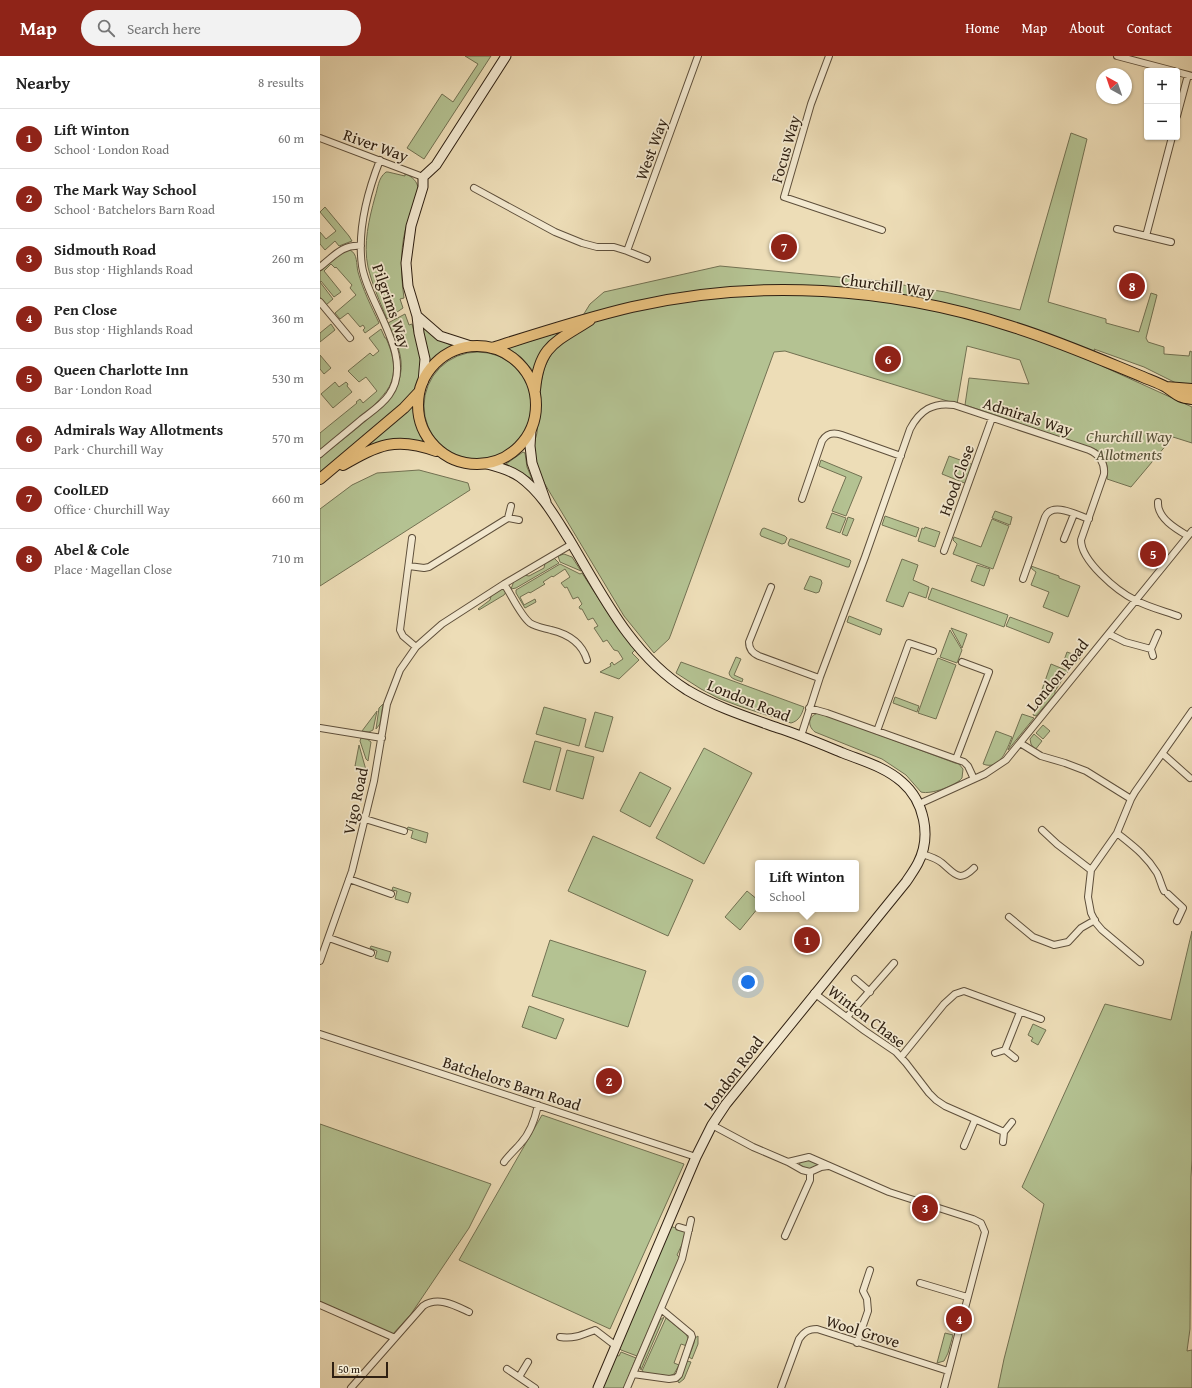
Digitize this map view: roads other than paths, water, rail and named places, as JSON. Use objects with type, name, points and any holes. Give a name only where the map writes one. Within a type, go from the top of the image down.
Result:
[{"type":"main road","name":"Churchill Way","points":[[492,348],[574,321],[655,302],[713,294],[767,290],[838,292],[898,299],[943,308],[1008,325],[1055,341],[1166,387],[1179,397],[1192,399]]},
{"type":"main road","name":"Churchill Way","points":[[535,392],[536,380],[540,367],[550,348],[561,338],[595,317]]},
{"type":"main road","points":[[471,346],[482,346],[504,352],[520,364],[531,380],[535,392],[536,411],[532,430],[522,444],[504,459],[487,464],[466,464],[452,459],[440,452],[412,443],[389,444],[374,448],[324,476],[404,408],[421,387],[430,370],[439,360],[457,349],[471,346]]},
{"type":"main road","points":[[421,387],[418,406],[422,428],[430,441],[440,452]]},
{"type":"main road","name":"Churchill Way","points":[[1166,387],[1192,389]]},
{"type":"street","points":[[421,387],[425,359],[417,316],[410,293],[406,271],[408,241],[423,187],[423,177],[436,165],[506,56]]},
{"type":"street","name":"West Way","points":[[627,251],[698,56]]},
{"type":"street","name":"Focus Way","points":[[829,56],[811,104],[784,197],[882,230]]},
{"type":"street","points":[[1117,56],[1163,68]]},
{"type":"street","points":[[1180,73],[1190,75],[1180,107]]},
{"type":"street","name":"River Way","points":[[320,138],[423,177]]},
{"type":"street","points":[[1146,236],[1171,140]]},
{"type":"street","name":"Pilgrims Way","points":[[320,454],[389,395],[397,372],[397,363],[388,335],[362,267],[361,246],[363,220],[369,192],[380,160]]},
{"type":"street","points":[[474,188],[555,232],[569,238],[597,246],[627,251],[647,259]]},
{"type":"street","points":[[1117,228],[1171,242]]},
{"type":"street","points":[[320,267],[345,248],[353,245],[361,246]]},
{"type":"street","points":[[320,302],[350,338]]},
{"type":"street","points":[[417,316],[440,336],[471,346]]},
{"type":"street","name":"Admirals Way","points":[[802,736],[809,708],[865,557],[910,429],[914,421],[923,412],[939,404],[954,405],[1089,450],[1099,457],[1104,466],[1104,474],[1081,540],[1083,552],[1100,573],[1112,584],[1135,600],[1178,616]]},
{"type":"street","name":"Hood Close","points":[[944,550],[992,418]]},
{"type":"street","name":"London Road","points":[[532,430],[530,446],[532,462],[546,503]]},
{"type":"street","points":[[802,499],[822,441],[828,434],[833,433],[842,435],[901,456]]},
{"type":"street","name":"London Road","points":[[487,464],[510,471],[519,476],[546,503],[621,624],[636,645],[658,668],[687,690],[717,706],[802,736],[881,768],[901,781],[911,792],[919,804],[925,828],[922,854],[906,882],[868,930],[814,993],[726,1104],[712,1126],[696,1157],[598,1388]]},
{"type":"street","points":[[1158,502],[1158,509],[1175,528],[1190,534]]},
{"type":"street","points":[[508,518],[511,506]]},
{"type":"street","points":[[1022,579],[1047,513],[1052,509],[1055,509],[1089,519]]},
{"type":"street","points":[[1064,539],[1074,514]]},
{"type":"street","points":[[409,566],[424,568],[429,567],[508,518],[519,520]]},
{"type":"street","name":"London Road","points":[[919,804],[988,772],[1011,755],[1190,534]]},
{"type":"street","points":[[412,538],[400,630],[403,636],[416,647]]},
{"type":"street","name":"Vigo Road","points":[[320,961],[350,879],[374,781],[387,704],[400,670],[416,647],[442,624],[504,584],[572,544]]},
{"type":"street","points":[[504,584],[530,622],[572,638],[579,644],[588,660]]},
{"type":"street","points":[[771,587],[749,648],[759,656],[820,678]]},
{"type":"street","points":[[1109,634],[1125,642],[1146,649],[1152,653],[1158,633]]},
{"type":"street","points":[[877,731],[909,643],[933,651]]},
{"type":"street","points":[[956,759],[989,672],[962,662]]},
{"type":"street","points":[[809,708],[827,713],[964,762],[968,766],[974,779]]},
{"type":"street","points":[[1140,962],[1102,930],[1091,913],[1088,897],[1091,870],[1116,833],[1131,799],[1192,711]]},
{"type":"street","points":[[320,728],[382,738]]},
{"type":"street","points":[[1020,743],[1040,756],[1086,771],[1131,799]]},
{"type":"street","points":[[1163,754],[1190,778]]},
{"type":"street","points":[[365,819],[404,831]]},
{"type":"street","points":[[1042,830],[1057,844],[1091,870]]},
{"type":"street","points":[[1116,833],[1149,860],[1159,876],[1161,886],[1166,893],[1183,908],[1177,921]]},
{"type":"street","points":[[922,854],[938,860],[954,874],[960,876],[965,876],[974,868]]},
{"type":"street","points":[[350,879],[391,894]]},
{"type":"street","points":[[1009,917],[1033,937],[1054,945],[1068,942],[1081,928],[1095,920]]},
{"type":"street","points":[[329,938],[371,953]]},
{"type":"street","points":[[847,1017],[894,963]]},
{"type":"street","points":[[855,979],[870,992]]},
{"type":"street","points":[[901,1057],[944,1004],[955,994],[964,991],[1041,1019]]},
{"type":"street","name":"Winton Chase","points":[[814,993],[901,1057],[936,1100],[945,1106],[1004,1132]]},
{"type":"street","points":[[1005,1050],[1020,1012]]},
{"type":"street","name":"Batchelors Barn Road","points":[[320,1034],[696,1157]]},
{"type":"street","points":[[995,1053],[1005,1050]]},
{"type":"street","points":[[1005,1050],[1015,1058]]},
{"type":"street","points":[[504,1162],[522,1142],[528,1132],[535,1119],[538,1105]]},
{"type":"street","points":[[964,1146],[975,1120]]},
{"type":"street","points":[[1003,1142],[1004,1132],[1012,1122]]},
{"type":"street","points":[[712,1126],[802,1170],[810,1172],[821,1167],[828,1166]]},
{"type":"street","points":[[788,1162],[809,1157],[889,1192],[973,1219],[981,1223],[985,1232],[944,1388]]},
{"type":"street","points":[[785,1236],[810,1180],[810,1172]]},
{"type":"street","points":[[627,1388],[682,1259],[691,1220]]},
{"type":"street","points":[[679,1227],[689,1230]]},
{"type":"street","points":[[857,1343],[868,1311],[867,1299],[863,1291],[870,1270]]},
{"type":"street","points":[[920,1283],[967,1297]]},
{"type":"street","points":[[351,1388],[422,1306],[428,1302],[434,1301],[449,1303],[469,1312]]},
{"type":"street","points":[[320,1305],[395,1338]]},
{"type":"street","points":[[633,1374],[669,1379],[676,1378],[679,1375],[692,1337],[661,1309]]},
{"type":"street","points":[[560,1337],[570,1338],[581,1336],[595,1330],[616,1346]]},
{"type":"street","name":"Wool Grove","points":[[781,1388],[799,1339],[808,1330],[817,1330],[948,1371]]},
{"type":"street","points":[[519,1377],[528,1362]]},
{"type":"street","points":[[507,1369],[535,1388]]},
{"type":"place","name":"CoolLED","points":[[784,247]]},
{"type":"place","name":"Abel & Cole","points":[[1132,286]]},
{"type":"place","name":"Admirals Way Allotments","points":[[888,359]]},
{"type":"place","name":"Queen Charlotte Inn","points":[[1153,554]]},
{"type":"place","name":"Lift Winton","points":[[807,940]]},
{"type":"place","name":"The Mark Way School","points":[[609,1081]]},
{"type":"place","name":"Sidmouth Road","points":[[925,1208]]},
{"type":"place","name":"Pen Close","points":[[959,1319]]},
{"type":"park label","name":"Churchill Way Allotments","points":[[1129,445]]}]
